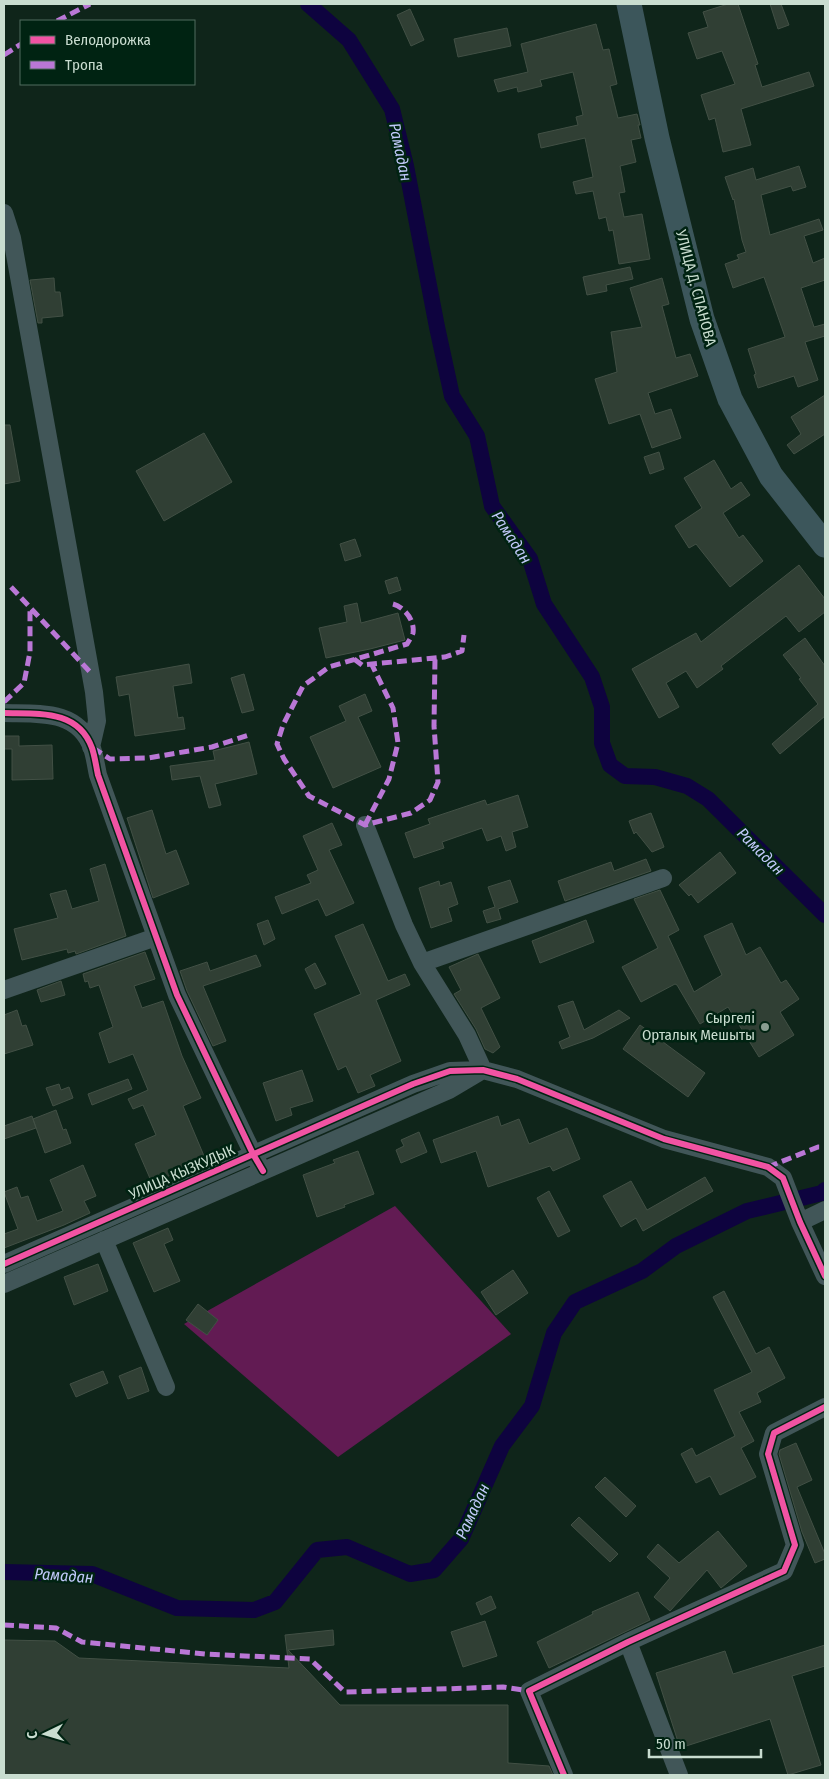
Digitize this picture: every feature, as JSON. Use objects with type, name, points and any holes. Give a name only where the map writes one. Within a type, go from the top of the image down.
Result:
[{"type":"main road","name":"УЛИЦА Д. СПАНОВА","points":[[629,4],[657,138],[702,319],[730,398],[771,476],[825,545]]},
{"type":"street","points":[[5,221],[12,238],[94,692],[97,722],[91,747]]},
{"type":"street","points":[[4,713],[55,715],[79,727],[91,747],[98,775],[177,995],[253,1154],[263,1171]]},
{"type":"street","points":[[4,1284],[449,1090],[483,1070],[467,1035],[422,963],[404,925],[365,825]]},
{"type":"street","points":[[422,963],[663,878]]},
{"type":"street","points":[[4,990],[156,937]]},
{"type":"street","name":"УЛИЦА КЫЗКУДЫК","points":[[4,1264],[413,1084],[450,1071],[483,1070],[518,1079],[664,1139],[768,1167],[783,1178],[800,1222]]},
{"type":"street","points":[[825,1210],[800,1222],[825,1276]]},
{"type":"street","points":[[104,1240],[166,1387]]},
{"type":"street","points":[[43,1247],[50,1264]]},
{"type":"street","points":[[564,1775],[529,1691],[628,1642],[784,1571],[795,1545],[768,1454],[774,1432],[825,1407]]},
{"type":"street","points":[[628,1642],[679,1775]]},
{"type":"shaded area","points":[[395,1206],[511,1334],[338,1457],[184,1324]]},
{"type":"building","points":[[728,4],[738,4],[758,64],[755,65],[762,87],[809,72],[814,86],[741,109],[751,145],[723,152],[715,118],[709,120],[701,95],[735,84],[722,51],[697,59],[688,33],[708,27],[703,12]]},
{"type":"building","points":[[770,4],[781,4],[789,25],[778,29]]},
{"type":"building","points":[[410,9],[424,40],[411,46],[397,15]]},
{"type":"building","points":[[596,24],[603,50],[609,49],[617,84],[610,86],[618,118],[637,114],[640,125],[638,125],[641,138],[631,140],[636,162],[620,166],[625,192],[619,193],[624,217],[642,214],[650,259],[619,264],[613,230],[609,231],[606,217],[599,219],[593,191],[576,194],[573,182],[593,177],[585,138],[541,148],[538,134],[578,125],[576,117],[583,115],[573,72],[540,80],[542,86],[518,92],[517,87],[498,92],[494,80],[528,72],[521,44]]},
{"type":"building","points":[[507,28],[511,46],[458,57],[454,39]]},
{"type":"building","points":[[799,166],[806,187],[793,191],[791,186],[761,195],[770,235],[819,219],[823,230],[804,236],[813,263],[825,258],[825,280],[801,288],[814,327],[825,324],[825,336],[805,342],[818,380],[798,387],[794,376],[758,388],[754,375],[756,374],[748,349],[785,337],[764,277],[733,288],[725,264],[739,259],[737,255],[746,252],[734,199],[725,177],[753,168],[756,180]]},
{"type":"building","points":[[630,267],[633,279],[606,285],[607,291],[587,295],[583,277]]},
{"type":"building","points":[[54,278],[55,292],[60,292],[63,316],[42,318],[42,323],[38,323],[30,280]]},
{"type":"building","points":[[662,278],[669,304],[662,306],[676,358],[690,354],[698,376],[648,393],[655,414],[671,409],[681,438],[652,448],[640,414],[609,424],[595,379],[617,372],[611,332],[642,327],[630,288]]},
{"type":"building","points":[[825,395],[825,434],[794,454],[787,445],[801,434],[791,417]]},
{"type":"building","points":[[4,425],[10,425],[20,481],[4,484]]},
{"type":"building","points":[[204,433],[232,482],[164,521],[136,471]]},
{"type":"building","points":[[659,452],[664,469],[650,474],[644,457]]},
{"type":"building","points":[[714,460],[731,489],[741,482],[750,495],[723,513],[739,538],[743,535],[763,561],[730,587],[696,544],[689,548],[675,526],[702,508],[684,478]]},
{"type":"building","points":[[355,539],[361,556],[345,561],[340,544]]},
{"type":"building","points":[[799,565],[825,599],[825,612],[799,632],[786,616],[721,666],[723,669],[697,688],[686,671],[666,683],[679,707],[659,718],[632,669],[696,633],[701,642]]},
{"type":"building","points":[[397,577],[401,590],[389,594],[385,581]]},
{"type":"building","points":[[357,603],[361,623],[398,613],[405,640],[326,658],[319,628],[347,622],[344,606]]},
{"type":"building","points":[[805,638],[825,666],[825,716],[780,754],[772,744],[818,704],[783,655]]},
{"type":"building","points":[[189,664],[192,683],[173,686],[178,718],[183,717],[185,729],[135,736],[129,694],[119,696],[116,677]]},
{"type":"building","points":[[244,674],[254,710],[242,713],[231,678]]},
{"type":"building","points":[[365,694],[372,711],[358,717],[381,767],[333,788],[310,737],[346,721],[339,706]]},
{"type":"building","points":[[4,736],[19,736],[19,746],[52,745],[53,779],[12,780],[12,749],[4,749]]},
{"type":"building","points":[[249,742],[257,774],[215,784],[221,805],[209,808],[200,776],[172,780],[170,766],[215,760],[213,751]]},
{"type":"building","points":[[518,795],[528,827],[512,832],[516,847],[506,851],[501,836],[487,841],[482,828],[442,842],[444,848],[414,858],[405,833],[430,824],[428,819],[485,800],[487,805]]},
{"type":"building","points":[[152,810],[166,854],[176,850],[189,884],[153,898],[127,818]]},
{"type":"building","points":[[651,813],[664,847],[652,852],[636,832],[634,834],[629,821]]},
{"type":"building","points":[[332,823],[342,845],[329,850],[354,903],[326,916],[318,899],[282,914],[275,897],[311,883],[307,875],[318,870],[303,836]]},
{"type":"building","points":[[720,852],[736,873],[698,903],[691,894],[689,896],[679,885]]},
{"type":"building","points":[[646,859],[651,871],[565,901],[558,881],[611,862],[614,871]]},
{"type":"building","points":[[105,864],[126,936],[76,954],[75,951],[68,953],[67,949],[22,960],[14,929],[58,918],[50,894],[66,890],[72,909],[99,901],[90,869]]},
{"type":"building","points":[[510,880],[518,902],[498,909],[501,919],[487,923],[483,911],[495,907],[488,887]]},
{"type":"building","points":[[439,881],[440,886],[451,882],[458,904],[448,908],[452,921],[431,928],[419,888]]},
{"type":"building","points":[[660,890],[679,930],[668,936],[694,992],[722,975],[704,936],[732,923],[746,955],[760,947],[781,983],[786,980],[799,999],[780,1012],[794,1035],[759,1057],[728,1007],[700,1024],[675,984],[641,1002],[622,967],[658,948],[634,899]]},
{"type":"building","points":[[268,920],[275,939],[264,945],[257,924]]},
{"type":"building","points":[[586,920],[594,942],[540,963],[532,941]]},
{"type":"building","points":[[363,924],[388,981],[405,974],[410,985],[376,1000],[401,1061],[370,1075],[375,1086],[358,1093],[346,1066],[338,1070],[314,1014],[361,994],[335,936]]},
{"type":"building","points":[[145,952],[155,979],[134,986],[142,1008],[163,1001],[182,1056],[201,1098],[183,1106],[207,1163],[193,1169],[192,1166],[152,1183],[135,1144],[156,1135],[143,1105],[133,1109],[128,1099],[148,1090],[133,1054],[109,1063],[99,1033],[113,1027],[99,985],[90,988],[88,981],[85,982],[83,974]]},
{"type":"building","points":[[478,954],[500,998],[481,1008],[500,1047],[493,1053],[485,1049],[476,1029],[454,994],[461,990],[449,967]]},
{"type":"building","points":[[256,955],[261,966],[203,986],[226,1041],[213,1046],[187,991],[180,971],[207,962],[210,971]]},
{"type":"building","points":[[315,963],[326,984],[315,989],[305,969]]},
{"type":"building","points":[[61,981],[65,995],[41,1002],[37,990]]},
{"type":"building","points":[[573,1001],[584,1030],[619,1010],[630,1018],[593,1038],[562,1049],[559,1042],[570,1037],[558,1006]]},
{"type":"building","points":[[17,1010],[22,1026],[26,1025],[33,1045],[4,1054],[4,1015]]},
{"type":"building","points":[[640,1025],[705,1073],[688,1097],[623,1049]]},
{"type":"building","points":[[302,1070],[313,1101],[290,1108],[292,1115],[276,1121],[263,1083]]},
{"type":"building","points":[[128,1079],[132,1089],[92,1105],[88,1094]]},
{"type":"building","points":[[59,1084],[61,1090],[69,1087],[73,1098],[53,1106],[46,1088]]},
{"type":"building","points":[[56,1110],[63,1130],[66,1129],[71,1143],[45,1153],[33,1119]]},
{"type":"building","points":[[32,1116],[36,1128],[4,1139],[4,1126]]},
{"type":"building","points":[[498,1116],[501,1126],[519,1119],[529,1144],[567,1128],[580,1159],[553,1171],[550,1166],[488,1187],[476,1151],[441,1163],[433,1140]]},
{"type":"building","points":[[419,1132],[427,1152],[401,1163],[396,1150],[404,1146],[401,1140]]},
{"type":"building","points":[[358,1151],[374,1194],[317,1217],[303,1175],[335,1163],[333,1160]]},
{"type":"building","points":[[83,1165],[96,1196],[84,1201],[90,1213],[4,1248],[4,1234],[18,1229],[4,1192],[17,1187],[21,1198],[28,1196],[37,1221],[63,1211],[50,1180]]},
{"type":"building","points":[[705,1177],[713,1191],[643,1231],[636,1218],[621,1227],[603,1196],[631,1181],[647,1210]]},
{"type":"building","points":[[549,1191],[570,1231],[558,1237],[537,1198]]},
{"type":"building","points":[[168,1228],[173,1240],[164,1244],[180,1281],[154,1292],[133,1243]]},
{"type":"building","points":[[98,1264],[108,1291],[74,1305],[64,1277]]},
{"type":"building","points":[[513,1270],[528,1293],[496,1315],[481,1292]]},
{"type":"building","points":[[724,1291],[756,1354],[769,1347],[785,1378],[757,1393],[761,1402],[739,1412],[754,1441],[741,1448],[756,1477],[720,1495],[710,1476],[696,1483],[681,1454],[692,1448],[696,1456],[735,1436],[714,1390],[752,1372],[713,1297]]},
{"type":"building","points":[[198,1304],[218,1320],[207,1335],[186,1320]]},
{"type":"building","points":[[141,1367],[149,1391],[128,1399],[119,1376]]},
{"type":"building","points":[[103,1371],[108,1383],[76,1397],[70,1384]]},
{"type":"building","points":[[796,1443],[812,1480],[797,1487],[825,1554],[825,1559],[815,1563],[802,1532],[779,1454],[780,1450]]},
{"type":"building","points":[[605,1477],[636,1506],[626,1517],[595,1487]]},
{"type":"building","points":[[579,1517],[618,1554],[610,1562],[571,1525]]},
{"type":"building","points":[[718,1531],[747,1566],[721,1588],[707,1570],[670,1611],[654,1597],[670,1578],[647,1557],[658,1544],[679,1563]]},
{"type":"building","points":[[638,1592],[650,1620],[549,1668],[537,1642],[593,1614],[592,1612]]},
{"type":"building","points":[[491,1596],[496,1608],[481,1615],[476,1603]]},
{"type":"building","points":[[485,1621],[497,1656],[463,1667],[451,1632]]},
{"type":"building","points":[[333,1630],[334,1645],[288,1650],[340,1705],[508,1705],[508,1763],[549,1766],[553,1775],[4,1775],[4,1640],[55,1641],[79,1658],[289,1668],[285,1635]]},
{"type":"building","points":[[825,1645],[825,1666],[792,1676],[821,1765],[788,1775],[770,1719],[680,1748],[656,1673],[725,1651],[733,1674]]},
{"type":"waterway","name":"Рамадан","points":[[308,4],[349,40],[392,109],[406,166],[452,396],[477,436],[492,506],[530,559],[544,604],[592,677],[602,707],[602,743],[610,765],[625,776],[655,777],[687,786],[708,799],[825,915]]},
{"type":"waterway","name":"Рамадан","points":[[4,1572],[92,1574],[177,1608],[254,1610],[275,1602],[317,1550],[347,1547],[410,1574],[434,1570],[461,1539],[502,1446],[532,1406],[554,1333],[575,1302],[642,1271],[676,1246],[747,1211],[822,1193],[825,1190]]},
{"type":"marked path","points":[[59,20],[90,4]]},
{"type":"marked path","points":[[4,55],[20,45]]},
{"type":"marked path","points":[[11,587],[91,673]]},
{"type":"marked path","points":[[393,604],[405,611],[412,623],[413,633],[407,644],[329,667],[303,686],[283,725],[277,744],[284,759],[309,796],[365,825],[411,813],[430,800],[438,782],[434,726],[435,658]]},
{"type":"marked path","points":[[4,702],[24,683],[30,652],[30,607]]},
{"type":"marked path","points":[[354,659],[362,665],[445,657],[462,651],[464,635]]},
{"type":"marked path","points":[[365,825],[389,779],[398,743],[393,708],[371,663]]},
{"type":"marked path","points":[[93,748],[110,759],[148,758],[212,747],[249,735]]},
{"type":"marked path","points":[[768,1167],[818,1147],[825,1147]]},
{"type":"marked path","points":[[4,1625],[56,1628],[82,1642],[205,1654],[310,1659],[345,1692],[503,1687],[529,1691]]},
{"type":"cycle path","points":[[4,713],[30,713],[55,716],[77,726],[86,735],[92,748],[98,775],[177,995],[253,1154],[263,1171]]},
{"type":"cycle path","points":[[4,1264],[413,1084],[450,1071],[483,1070],[517,1079],[664,1139],[768,1167],[783,1178],[800,1222],[825,1276]]},
{"type":"cycle path","points":[[564,1775],[529,1691],[628,1642],[784,1571],[795,1545],[768,1454],[774,1433],[825,1407]]},
{"type":"place","name":"Сыргелі Орталық Мешыты","points":[[765,1027]]}]
